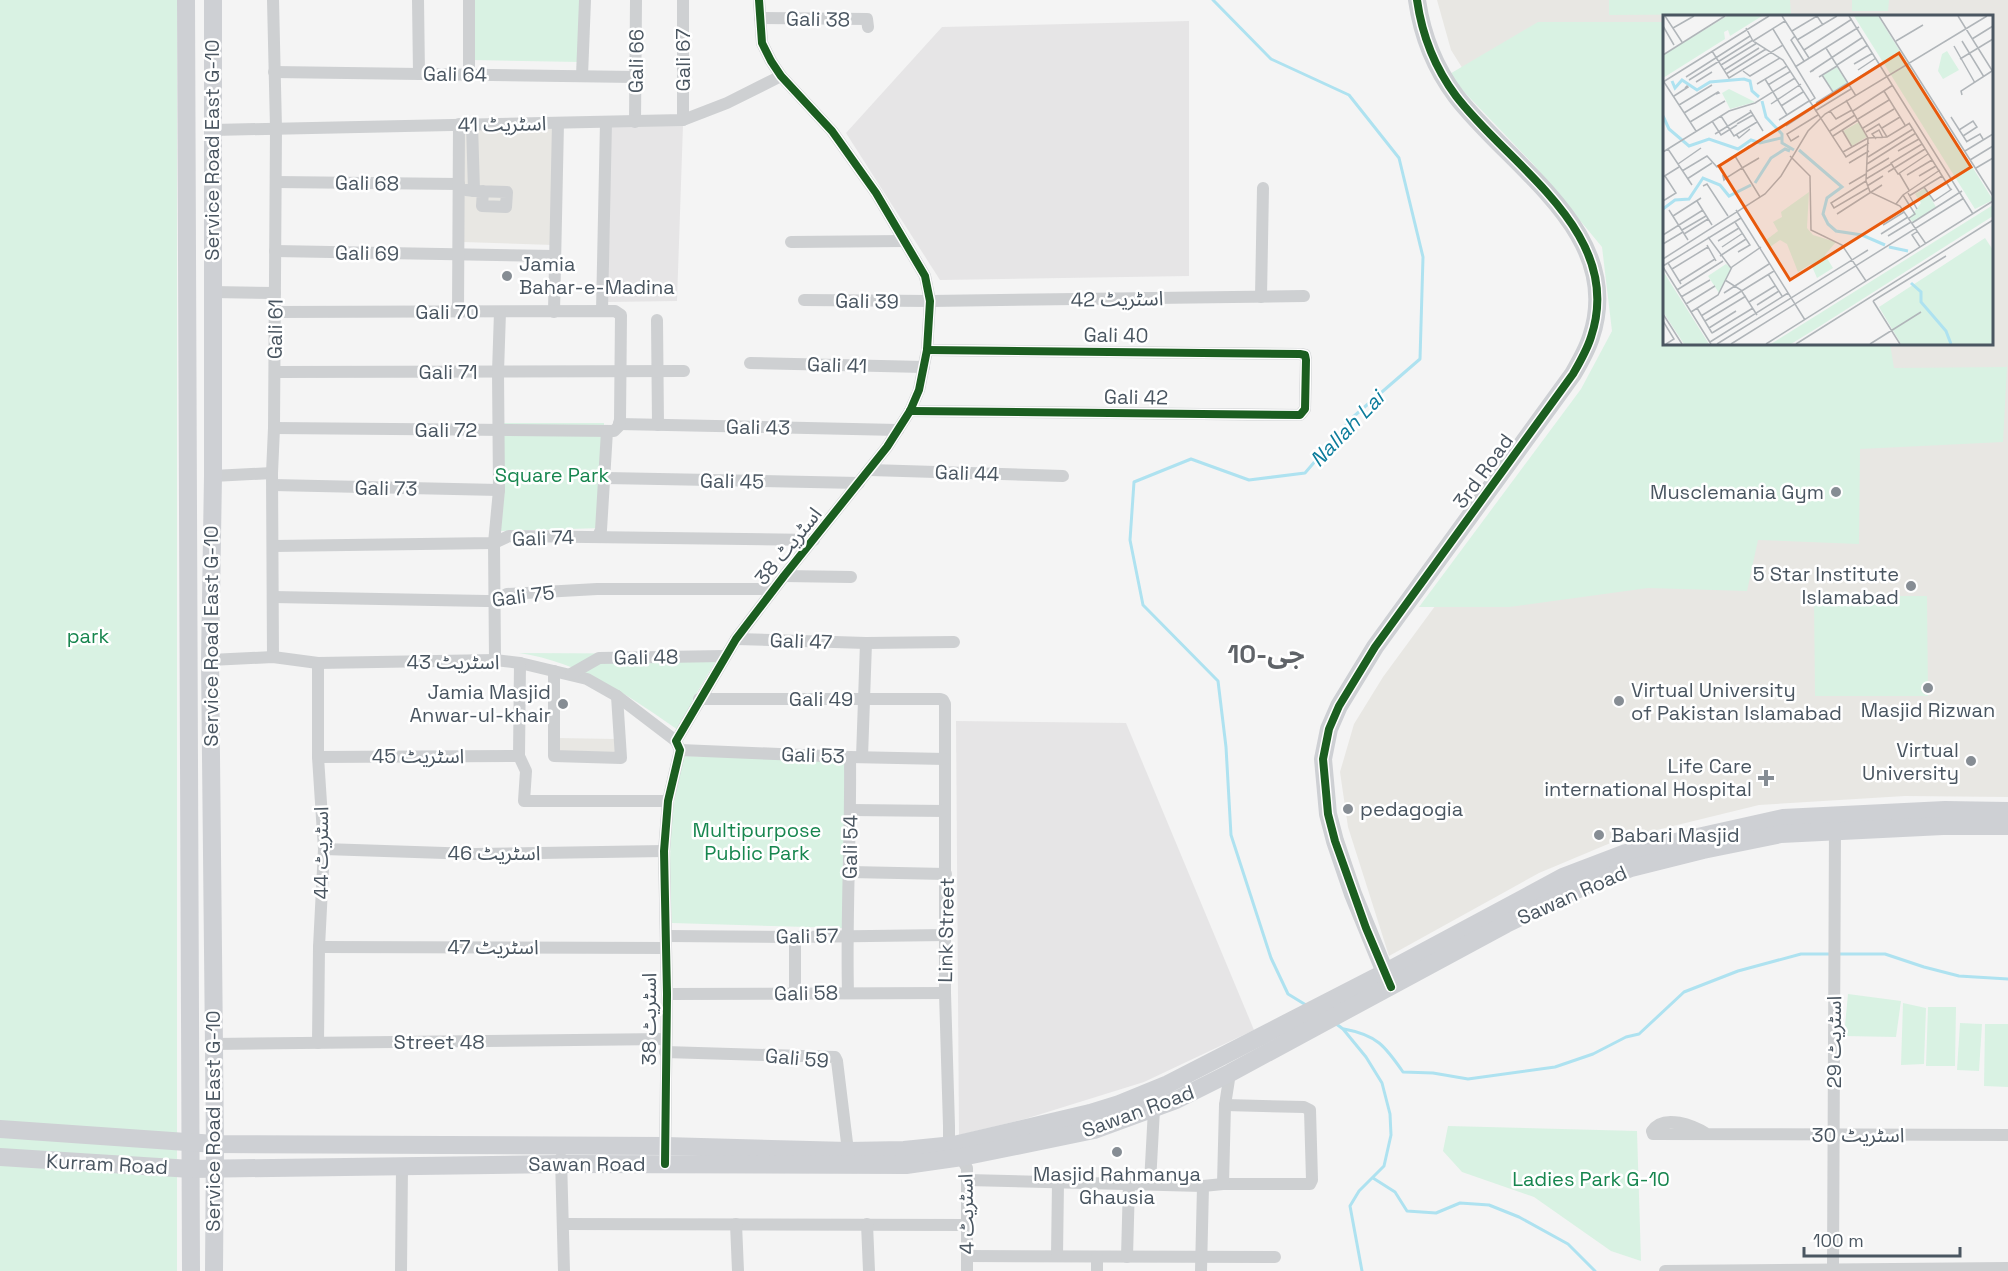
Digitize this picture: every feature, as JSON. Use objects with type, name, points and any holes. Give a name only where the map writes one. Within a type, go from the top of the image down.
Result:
[{"type":"main road","name":"Service Road East G-10","points":[[186,0],[191,1271]]},
{"type":"main road","name":"Service Road East G-10","points":[[213,0],[213,476],[210,660],[215,1144],[214,1271]]},
{"type":"main road","name":"3rd Road","points":[[1388,980],[1353,894],[1328,814],[1323,759],[1329,729],[1339,706],[1375,647],[1573,374],[1592,337],[1598,292],[1595,269],[1585,244],[1572,225],[1554,201],[1456,97],[1440,72],[1428,46],[1417,0]]},
{"type":"main road","points":[[188,374],[213,374]]},
{"type":"main road","name":"Sawan Road","points":[[0,1129],[190,1143],[561,1155],[665,1164],[906,1165],[1119,1104],[1268,1042],[1388,980],[1569,893],[1631,868],[1703,850],[1835,823],[1945,810],[2008,811]]},
{"type":"main road","name":"Sawan Road","points":[[1835,823],[2008,826]]},
{"type":"main road","name":"Sawan Road","points":[[214,1168],[402,1166],[665,1146],[848,1151],[958,1151],[1095,1130],[1154,1109],[1230,1073],[1268,1042]]},
{"type":"main road","name":"Kurram Road","points":[[0,1157],[214,1168]]},
{"type":"street","name":"Gali 61","points":[[273,0],[276,128],[276,293],[272,479],[273,657]]},
{"type":"street","points":[[418,0],[418,74]]},
{"type":"street","points":[[469,0],[469,75]]},
{"type":"street","points":[[582,76],[585,0]]},
{"type":"street","name":"Gali 66","points":[[634,122],[636,0]]},
{"type":"street","name":"Gali 67","points":[[683,0],[683,120]]},
{"type":"street","name":"اسٹریٹ 38","points":[[665,1164],[667,942],[664,851],[668,801],[678,745],[699,699],[736,639],[870,470],[910,411],[919,390],[927,350],[930,302],[925,276],[876,193],[832,131],[781,76],[762,44],[759,0]]},
{"type":"street","name":"Gali 38","points":[[760,18],[867,20],[868,27]]},
{"type":"street","name":"Gali 64","points":[[274,72],[635,77]]},
{"type":"street","name":"اسٹریٹ 41","points":[[213,130],[683,120],[727,103],[781,76]]},
{"type":"street","points":[[602,311],[606,122]]},
{"type":"street","points":[[554,312],[558,123]]},
{"type":"street","points":[[458,312],[459,124]]},
{"type":"street","name":"Gali 68","points":[[276,182],[459,187],[479,191],[472,124]]},
{"type":"street","points":[[1261,297],[1263,188]]},
{"type":"street","points":[[792,242],[904,241]]},
{"type":"street","name":"Gali 69","points":[[275,250],[554,256]]},
{"type":"street","points":[[212,292],[276,293]]},
{"type":"street","name":"اسٹریٹ 42","points":[[930,302],[1304,296]]},
{"type":"street","name":"Gali 39","points":[[804,300],[930,302]]},
{"type":"street","name":"Gali 70","points":[[275,312],[619,312],[621,315],[621,371]]},
{"type":"street","points":[[495,660],[494,543],[499,490],[500,312]]},
{"type":"street","points":[[657,320],[658,425]]},
{"type":"street","name":"Gali 40","points":[[927,350],[1305,355]]},
{"type":"street","name":"Gali 42","points":[[910,411],[1300,415],[1305,409],[1305,355]]},
{"type":"street","name":"Gali 41","points":[[750,363],[924,367]]},
{"type":"street","points":[[598,536],[601,530],[621,371]]},
{"type":"street","name":"Gali 71","points":[[275,372],[684,371]]},
{"type":"street","name":"Gali 43","points":[[614,428],[658,425],[898,430]]},
{"type":"street","name":"Gali 72","points":[[274,428],[498,430],[614,428]]},
{"type":"street","name":"Gali 44","points":[[870,470],[1063,476]]},
{"type":"street","name":"Gali 73","points":[[213,476],[499,490]]},
{"type":"street","name":"Gali 45","points":[[606,478],[859,483]]},
{"type":"street","name":"Gali 74","points":[[274,546],[494,543],[509,536],[814,540]]},
{"type":"street","points":[[784,576],[851,577]]},
{"type":"street","name":"Gali 75","points":[[273,597],[495,601],[507,594],[597,589],[774,589]]},
{"type":"street","name":"Gali 47","points":[[736,639],[866,643],[954,642]]},
{"type":"street","name":"Gali 54","points":[[848,993],[847,936],[851,810],[864,699],[866,643]]},
{"type":"street","name":"Gali 48","points":[[571,674],[600,658],[725,656]]},
{"type":"street","name":"اسٹریٹ 43","points":[[210,660],[273,657],[318,663],[495,660],[520,663],[587,679],[617,696],[678,745]]},
{"type":"street","name":"اسٹریٹ 44","points":[[318,663],[318,757],[324,849],[319,947],[318,1043]]},
{"type":"street","points":[[520,663],[519,756],[526,771],[524,801],[668,801]]},
{"type":"street","points":[[554,671],[553,754],[555,757],[621,758],[617,696]]},
{"type":"street","name":"Gali 49","points":[[699,699],[943,700]]},
{"type":"street","name":"Link Street","points":[[943,700],[945,704],[945,993],[949,1138],[958,1151]]},
{"type":"street","name":"Gali 53","points":[[678,745],[856,757],[945,759]]},
{"type":"street","name":"اسٹریٹ 45","points":[[318,757],[519,756]]},
{"type":"street","points":[[851,810],[945,810]]},
{"type":"street","name":"اسٹریٹ 29","points":[[1833,1268],[1835,823]]},
{"type":"street","name":"اسٹریٹ 46","points":[[324,849],[475,854],[664,851]]},
{"type":"street","points":[[850,872],[946,874]]},
{"type":"street","name":"Gali 57","points":[[667,942],[946,935]]},
{"type":"street","points":[[795,937],[795,994]]},
{"type":"street","name":"اسٹریٹ 47","points":[[319,947],[667,942]]},
{"type":"street","name":"Gali 58","points":[[667,994],[945,993]]},
{"type":"street","name":"Street 48","points":[[213,1044],[666,1046]]},
{"type":"street","name":"Gali 59","points":[[666,1046],[835,1057],[848,1151]]},
{"type":"street","points":[[1223,1184],[1225,1105],[1230,1073]]},
{"type":"street","points":[[967,1180],[1203,1186],[1223,1184],[1307,1185],[1312,1180],[1310,1110],[1304,1107],[1225,1105]]},
{"type":"street","points":[[1150,1183],[1154,1109]]},
{"type":"street","name":"اسٹریٹ 30","points":[[1707,1134],[2008,1135]]},
{"type":"street","name":"اسٹریٹ 4","points":[[958,1151],[967,1168],[967,1271]]},
{"type":"street","points":[[561,1155],[564,1271]]},
{"type":"street","points":[[402,1166],[402,1271]]},
{"type":"street","points":[[1057,1256],[1058,1182]]},
{"type":"street","points":[[1127,1257],[1130,1183]]},
{"type":"street","points":[[1201,1271],[1203,1186]]},
{"type":"street","points":[[563,1224],[967,1225]]},
{"type":"street","points":[[736,1224],[738,1271]]},
{"type":"street","points":[[867,1224],[869,1271]]},
{"type":"street","points":[[967,1256],[1275,1257]]},
{"type":"street","points":[[1097,1257],[1097,1271]]},
{"type":"street","points":[[1665,1271],[2008,1268]]},
{"type":"shaded area","points":[[1437,0],[2008,0],[2008,797],[1905,796],[1759,805],[1620,839],[1539,873],[1389,956],[1348,827],[1340,772],[1354,724],[1383,677],[1518,493],[1619,345],[1613,234],[1478,93],[1451,50]]},
{"type":"shaded area","points":[[1189,21],[1189,276],[940,280],[846,133],[942,27]]},
{"type":"shaded area","points":[[463,120],[555,122],[553,245],[463,242]]},
{"type":"shaded area","points":[[683,125],[677,301],[608,302],[611,126]]},
{"type":"shaded area","points":[[956,721],[1126,723],[1254,1030],[1144,1082],[1025,1119],[959,1135]]},
{"type":"shaded area","points":[[557,738],[616,739],[615,754],[556,752]]},
{"type":"green space","name":"park","points":[[0,0],[177,0],[177,1271],[0,1271]]},
{"type":"green space","points":[[472,0],[581,0],[580,62],[471,60]]},
{"type":"green space","points":[[1609,0],[1790,0],[1791,14],[1609,15]]},
{"type":"green space","points":[[1852,0],[1889,0],[1888,11],[1852,11]]},
{"type":"green space","points":[[1538,22],[1663,22],[1663,345],[1890,345],[1894,368],[2007,367],[2003,442],[1860,449],[1859,544],[1758,540],[1747,591],[1648,588],[1509,607],[1419,607],[1581,389],[1612,331],[1602,247],[1534,165],[1448,75]]},
{"type":"green space","name":"Square Park","points":[[502,423],[604,423],[603,528],[501,531]]},
{"type":"green space","points":[[1814,596],[1927,596],[1928,696],[1815,696]]},
{"type":"green space","points":[[519,653],[720,654],[693,699],[681,732],[624,694],[584,673],[563,664]]},
{"type":"green space","name":"Multipurpose Public Park","points":[[685,756],[845,760],[843,928],[672,923],[670,874],[672,825],[676,792]]},
{"type":"green space","points":[[1848,994],[1901,1001],[1896,1037],[1844,1036]]},
{"type":"green space","points":[[1903,1003],[1926,1008],[1924,1064],[1901,1065]]},
{"type":"green space","points":[[1928,1007],[1956,1007],[1955,1066],[1926,1066]]},
{"type":"green space","points":[[1960,1023],[1982,1024],[1979,1071],[1957,1070]]},
{"type":"green space","points":[[1985,1024],[2008,1024],[2008,1087],[1984,1086]]},
{"type":"green space","name":"Ladies Park G-10","points":[[1448,1126],[1637,1131],[1641,1261],[1611,1251],[1534,1197],[1462,1172],[1443,1151]]},
{"type":"waterway","name":"Nallah Lai","points":[[1213,0],[1271,59],[1349,95],[1399,158],[1423,257],[1420,359],[1353,417],[1305,473],[1249,480],[1191,459],[1134,482],[1130,540],[1143,605],[1218,681],[1226,747],[1231,835],[1271,958],[1288,994],[1306,1005]]},
{"type":"waterway","points":[[1344,1029],[1365,1035],[1379,1043],[1403,1072],[1433,1073],[1468,1079],[1555,1067],[1593,1054],[1626,1037],[1639,1034],[1684,992],[1738,971],[1801,954],[1830,954]]},
{"type":"waterway","points":[[1836,954],[1885,954],[1959,976],[2008,979]]},
{"type":"waterway","points":[[1335,1023],[1343,1029],[1366,1057],[1382,1083],[1390,1114],[1391,1135],[1384,1166],[1359,1191],[1350,1206],[1362,1271]]},
{"type":"waterway","points":[[1373,1178],[1395,1192],[1407,1211],[1436,1213],[1460,1203],[1489,1205],[1519,1217],[1568,1244],[1595,1271]]},
{"type":"cycle path","points":[[665,1164],[667,994],[664,851],[668,801],[680,750],[676,741],[736,639],[887,447],[910,411],[919,390],[927,350],[930,301],[925,276],[876,193],[832,131],[781,76],[771,61],[762,43],[759,0]]},
{"type":"cycle path","points":[[1391,987],[1366,928],[1335,841],[1328,814],[1323,759],[1329,729],[1339,706],[1375,647],[1573,374],[1591,337],[1597,300],[1592,265],[1578,234],[1557,204],[1479,122],[1448,85],[1430,51],[1417,0]]},
{"type":"cycle path","points":[[910,411],[1300,415],[1305,409],[1306,360],[1305,355],[1300,354],[927,350]]},
{"type":"place","name":"Jamia Bahar-e-Madina","points":[[507,276]]},
{"type":"place","name":"Musclemania Gym","points":[[1836,492]]},
{"type":"place","name":"5 Star Institute Islamabad","points":[[1911,586]]},
{"type":"place","name":"Masjid Rizwan","points":[[1928,688]]},
{"type":"place","name":"Virtual University of Pakistan Islamabad","points":[[1619,701]]},
{"type":"place","name":"Jamia Masjid Anwar-ul-khair","points":[[563,704]]},
{"type":"place","name":"Virtual University","points":[[1971,761]]},
{"type":"place","name":"Life Care international Hospital","points":[[1766,778]]},
{"type":"place","name":"pedagogia","points":[[1348,809]]},
{"type":"place","name":"Babari Masjid","points":[[1599,835]]},
{"type":"place","name":"Masjid Rahmanya Ghausia","points":[[1117,1152]]},
{"type":"district","name":"جی-10","points":[[1266,654]]}]
